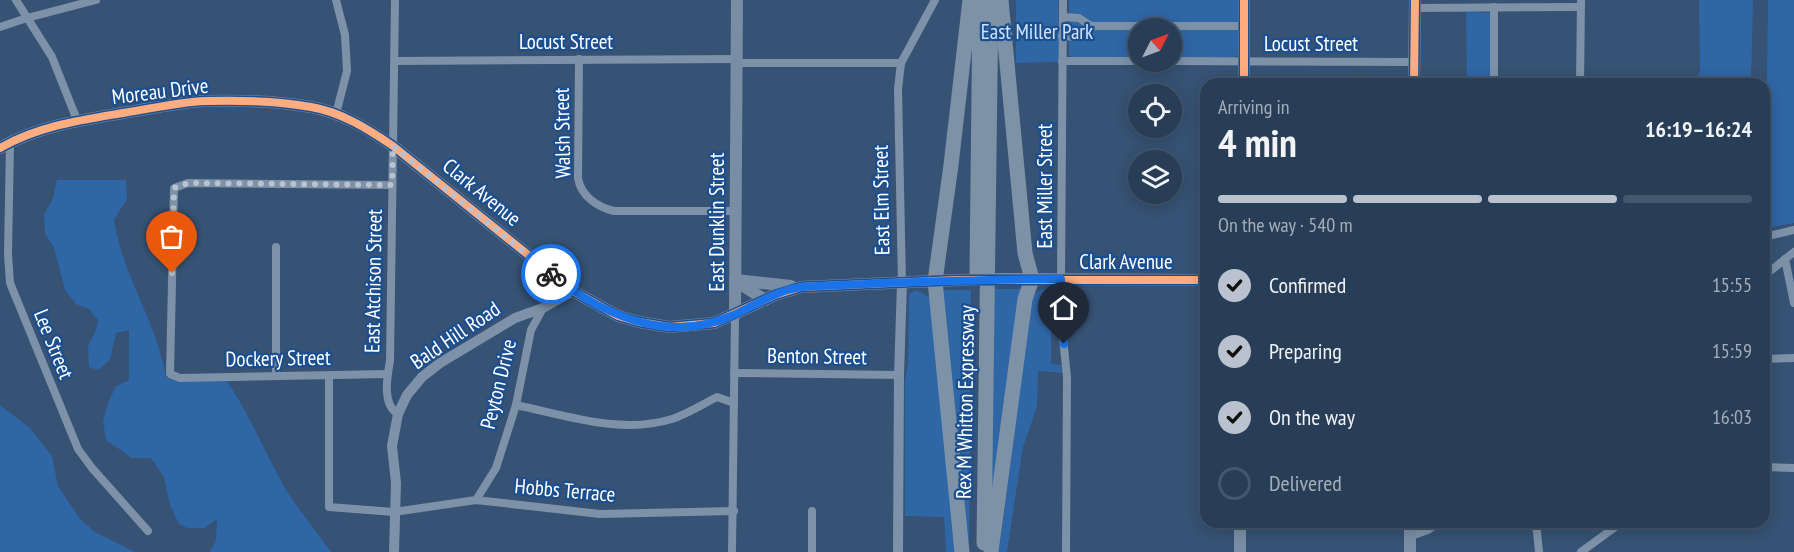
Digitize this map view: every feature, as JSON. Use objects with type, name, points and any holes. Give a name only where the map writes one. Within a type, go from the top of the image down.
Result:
[{"type":"highway","points":[[962,552],[934,281],[951,165],[970,0]]},
{"type":"highway","name":"Rex M Whitton Expressway","points":[[974,552],[980,0]]},
{"type":"highway","name":"Rex M Whitton Expressway","points":[[984,552],[991,0]]},
{"type":"highway","points":[[991,552],[1025,299],[1032,279],[1025,253],[1001,0]]},
{"type":"main road","name":"East Dunklin Street","points":[[735,315],[737,0]]},
{"type":"main road","points":[[1244,0],[1244,78]]},
{"type":"main road","points":[[1414,78],[1415,4]]},
{"type":"main road","name":"Moreau Drive","points":[[5,145],[45,128],[77,120],[203,101],[311,107],[336,114],[393,146]]},
{"type":"main road","name":"Clark Avenue","points":[[393,146],[573,291],[618,316],[669,327],[714,323],[787,290],[801,287],[957,279],[1200,280]]},
{"type":"main road","points":[[735,280],[801,287]]},
{"type":"main road","points":[[735,280],[765,300]]},
{"type":"main road","points":[[1240,528],[1240,552]]},
{"type":"main road","points":[[1410,528],[1410,552]]},
{"type":"street","points":[[16,0],[52,57],[77,120]]},
{"type":"street","points":[[0,27],[96,0]]},
{"type":"street","points":[[336,0],[345,34],[347,71],[336,114]]},
{"type":"street","name":"East Atchison Street","points":[[395,0],[388,374],[389,405],[392,411],[398,414]]},
{"type":"street","name":"East Elm Street","points":[[898,552],[902,283],[898,89],[900,63],[935,0]]},
{"type":"street","name":"East Miller Street","points":[[1063,0],[1061,279],[1062,328],[1067,377],[1066,552]]},
{"type":"street","points":[[1415,4],[1494,7],[1581,3],[1582,78]]},
{"type":"street","points":[[1494,7],[1494,78]]},
{"type":"street","points":[[1063,17],[1079,18],[1091,26],[1244,26]]},
{"type":"street","points":[[1062,36],[1078,37],[1091,26]]},
{"type":"street","name":"Locust Street","points":[[395,61],[579,59],[900,63]]},
{"type":"street","name":"Walsh Street","points":[[579,59],[578,178],[582,190],[589,199],[598,206],[614,211],[736,211]]},
{"type":"street","points":[[1062,61],[1128,61]]},
{"type":"street","name":"Locust Street","points":[[1182,61],[1413,62]]},
{"type":"street","name":"Lee Street","points":[[5,145],[10,283],[78,449],[148,531]]},
{"type":"street","name":"Dockery Street","points":[[388,374],[180,378],[170,374],[174,188],[188,183],[392,185]]},
{"type":"street","points":[[1770,236],[1794,231]]},
{"type":"street","points":[[276,247],[276,376]]},
{"type":"street","points":[[1770,271],[1794,252]]},
{"type":"street","points":[[1785,259],[1794,303]]},
{"type":"street","points":[[543,308],[573,291]]},
{"type":"street","name":"Peyton Drive","points":[[476,500],[496,468],[516,405],[531,330],[543,308]]},
{"type":"street","name":"Bald Hill Road","points":[[394,552],[396,483],[392,446],[398,414],[407,395],[422,377],[440,363],[515,318],[543,308]]},
{"type":"street","name":"East Dunklin Street","points":[[732,552],[735,315]]},
{"type":"street","points":[[1770,359],[1794,358]]},
{"type":"street","name":"Hobbs Terrace","points":[[329,375],[329,507],[394,512],[476,500],[600,514],[734,511]]},
{"type":"street","name":"Benton Street","points":[[734,377],[899,375]]},
{"type":"street","points":[[516,405],[603,423],[644,423],[672,419],[717,397],[734,377]]},
{"type":"street","points":[[717,397],[734,403]]},
{"type":"street","points":[[1770,467],[1794,468]]},
{"type":"street","points":[[812,511],[812,552]]},
{"type":"street","points":[[1411,536],[1431,528]]},
{"type":"street","points":[[1537,528],[1539,552]]},
{"type":"street","points":[[1581,552],[1614,528]]},
{"type":"green space","name":"East Miller Park","points":[[1016,0],[1058,0],[1059,62],[1016,63]]},
{"type":"green space","points":[[1069,0],[1240,0],[1239,53],[1237,56],[1182,57],[1182,18],[1128,18],[1128,57],[1069,56]]},
{"type":"green space","points":[[1699,0],[1753,0],[1751,78],[1696,78],[1700,72]]},
{"type":"green space","points":[[1768,0],[1794,0],[1794,223],[1770,227],[1770,78],[1767,78]]},
{"type":"green space","points":[[1466,12],[1490,13],[1491,78],[1467,78]]},
{"type":"green space","points":[[57,180],[126,180],[127,199],[114,220],[118,241],[155,337],[166,377],[177,381],[227,381],[286,489],[331,552],[210,552],[216,541],[217,519],[204,528],[187,528],[179,524],[170,505],[164,477],[151,458],[132,458],[106,440],[103,421],[108,403],[116,386],[129,380],[129,330],[116,333],[110,360],[98,370],[89,367],[88,346],[98,320],[89,309],[76,304],[65,290],[54,248],[45,233],[44,214],[52,201]]},
{"type":"green space","points":[[1053,288],[1057,294],[1051,299],[1051,364],[1061,365],[1062,373],[1038,371],[1037,407],[1023,447],[1007,552],[999,552],[1032,296],[1042,289]]},
{"type":"green space","points":[[993,289],[1021,289],[990,523]]},
{"type":"green space","points":[[916,290],[929,297],[933,303],[960,552],[946,552],[944,517],[905,516],[905,381],[908,364],[909,294]]},
{"type":"green space","points":[[942,290],[971,290],[969,548]]},
{"type":"green space","points":[[0,405],[30,428],[52,456],[58,486],[80,519],[95,532],[135,552],[0,552]]},
{"type":"cycle path","points":[[1244,0],[1244,78]]},
{"type":"cycle path","points":[[1414,78],[1415,0]]},
{"type":"cycle path","points":[[0,148],[29,134],[60,125],[185,103],[258,101],[322,109],[354,122],[393,146],[573,291],[618,316],[669,327],[714,323],[775,295],[801,287],[957,280],[1200,280]]},
{"type":"way so far","points":[[172,273],[174,188],[188,183],[392,185],[393,146],[551,274]]},
{"type":"route","points":[[551,274],[573,291],[618,316],[669,327],[714,323],[775,294],[801,287],[957,279],[1061,279],[1064,344]]}]
